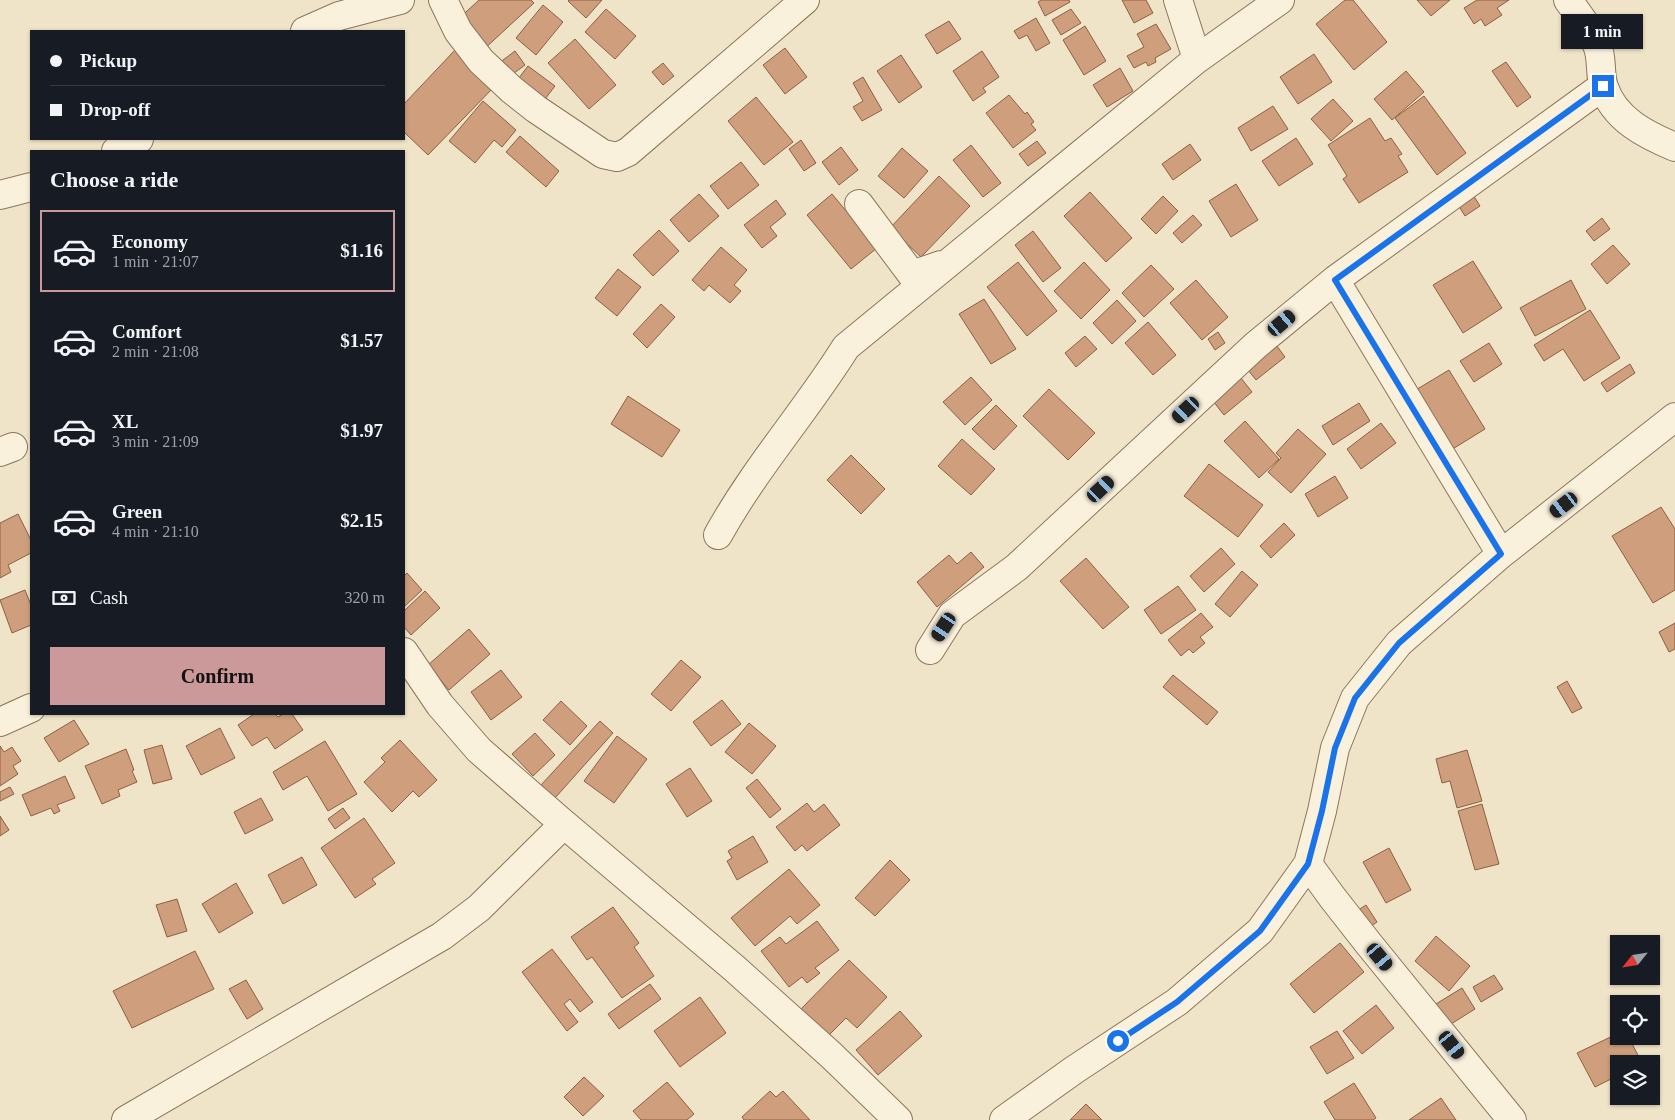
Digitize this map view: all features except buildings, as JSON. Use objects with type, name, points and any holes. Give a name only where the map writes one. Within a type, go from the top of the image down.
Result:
[{"type":"street","points":[[307,30],[339,16],[400,0]]},
{"type":"street","points":[[443,0],[458,31],[482,61],[512,90],[536,109],[603,154],[617,157],[628,152],[805,0]]},
{"type":"street","points":[[1178,0],[1197,59]]},
{"type":"street","points":[[718,534],[733,508],[784,434],[826,380],[846,347],[1197,59],[1280,0]]},
{"type":"street","points":[[1568,0],[1598,46],[1603,86],[1615,110],[1639,130],[1675,147]]},
{"type":"street","points":[[930,650],[952,615],[1017,567],[1256,345],[1335,280],[1603,86]]},
{"type":"street","points":[[118,150],[138,140]]},
{"type":"street","points":[[0,195],[30,187]]},
{"type":"street","points":[[859,204],[912,276],[948,263]]},
{"type":"street","points":[[1335,280],[1501,554]]},
{"type":"street","points":[[1004,1120],[1074,1070],[1177,1002],[1260,931],[1308,864],[1322,811],[1335,748],[1355,698],[1399,643],[1501,554],[1675,417]]},
{"type":"street","points":[[405,653],[440,705],[480,750],[734,968],[831,1055],[898,1120]]},
{"type":"street","points":[[0,722],[30,708]]},
{"type":"street","points":[[126,1120],[442,936],[479,908],[564,824]]},
{"type":"street","points":[[1308,864],[1362,935],[1512,1120]]},
{"type":"route","points":[[1118,1041],[1177,1002],[1260,931],[1308,864],[1322,811],[1335,748],[1355,698],[1399,643],[1501,554],[1335,280],[1603,86]]}]
